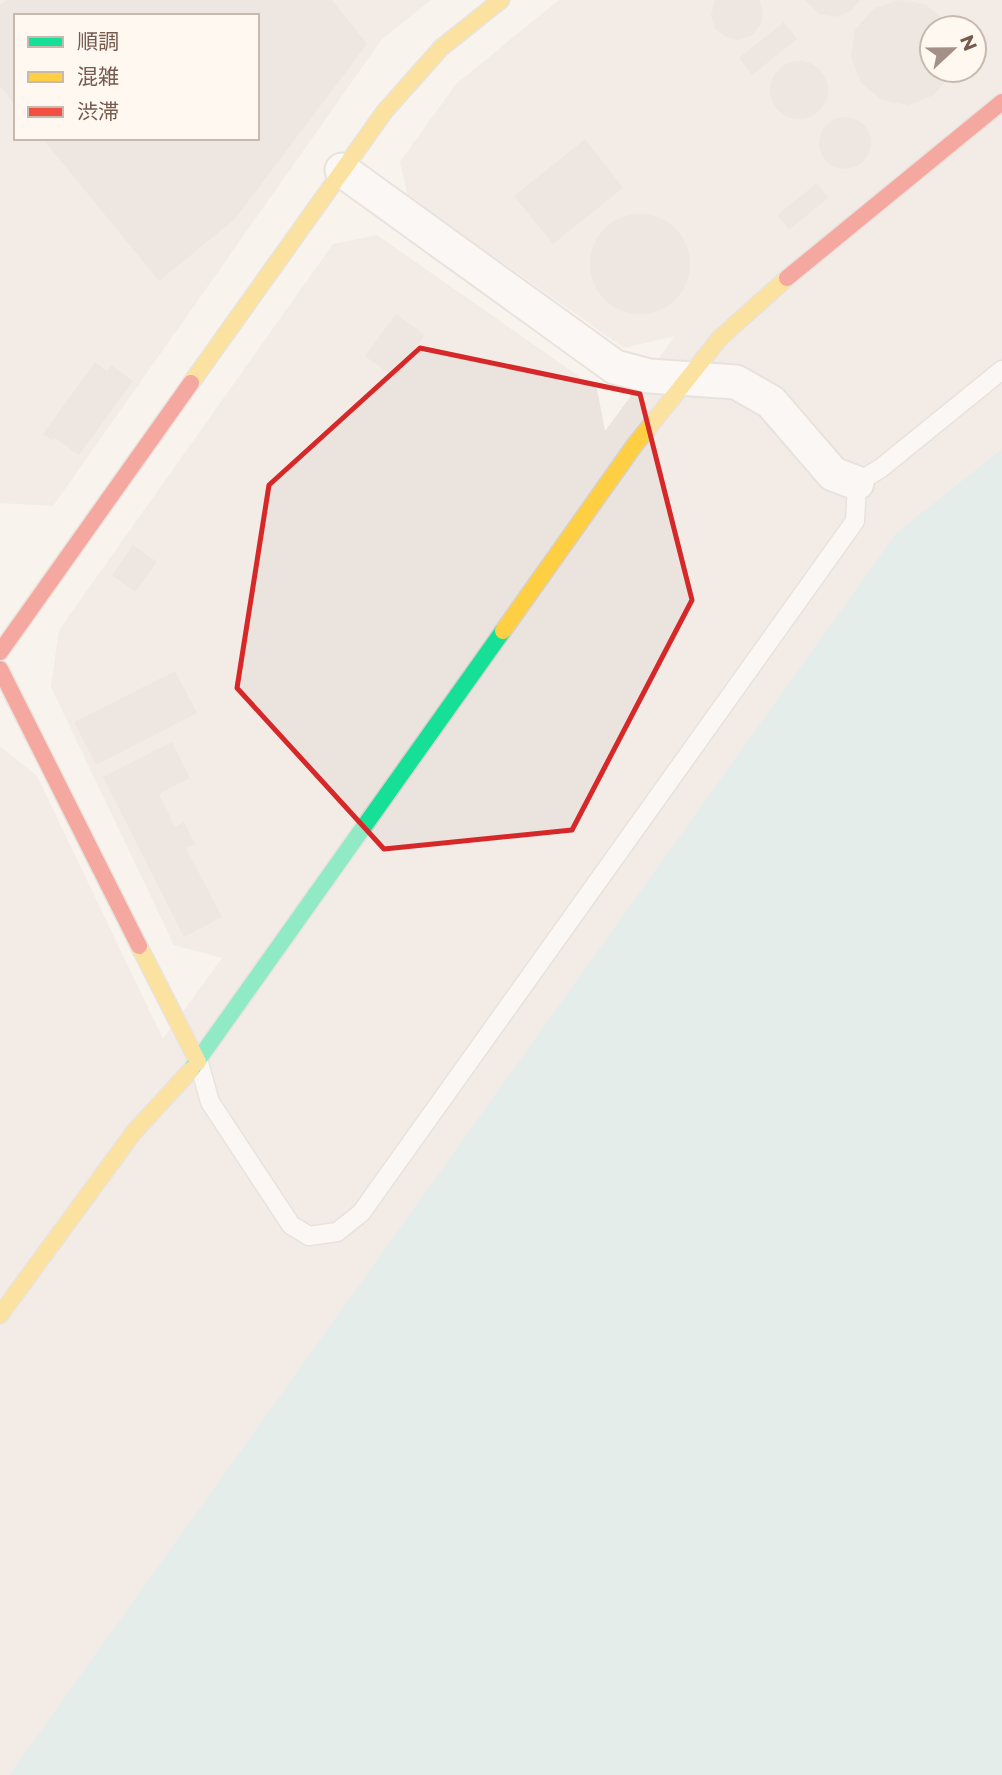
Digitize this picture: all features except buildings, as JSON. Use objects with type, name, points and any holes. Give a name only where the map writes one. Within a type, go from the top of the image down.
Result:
[{"type":"street","points":[[0,652],[385,111],[441,48],[501,0]]},
{"type":"street","points":[[0,1315],[134,1132],[198,1062],[634,446],[720,338],[786,279],[1002,102]]},
{"type":"street","points":[[342,170],[615,367],[649,376],[736,382],[771,402],[833,474],[857,482]]},
{"type":"street","points":[[0,669],[198,1062]]},
{"type":"lane","points":[[198,1062],[210,1102],[291,1225],[309,1236],[337,1232],[361,1213],[855,521],[857,482],[881,468],[1002,370]]},
{"type":"highlighted area","points":[[420,348],[640,394],[692,600],[572,830],[384,849],[237,688],[269,485]]},
{"type":"shaded area","points":[[0,0],[431,0],[382,39],[53,506],[0,503]]},
{"type":"shaded area","points":[[559,0],[1002,0],[1002,1775],[0,1775],[0,746],[37,776],[163,1039],[222,958],[174,945],[51,687],[59,630],[333,244],[377,235],[597,389],[605,431],[675,336],[624,348],[408,196],[400,162],[456,84]]},
{"type":"water","points":[[1002,449],[1002,1775],[9,1775],[896,533]]},
{"type":"traffic: fast","points":[[191,1070],[503,631]]},
{"type":"traffic: slow","points":[[191,383],[385,111],[441,48],[501,0]]},
{"type":"traffic: slow","points":[[503,631],[634,446],[720,338],[787,278]]},
{"type":"traffic: slow","points":[[139,946],[198,1062]]},
{"type":"traffic: slow","points":[[0,1315],[134,1132],[191,1070]]},
{"type":"traffic: jam","points":[[787,278],[1002,102]]},
{"type":"traffic: jam","points":[[0,652],[191,383]]},
{"type":"traffic: jam","points":[[0,669],[139,946]]}]
